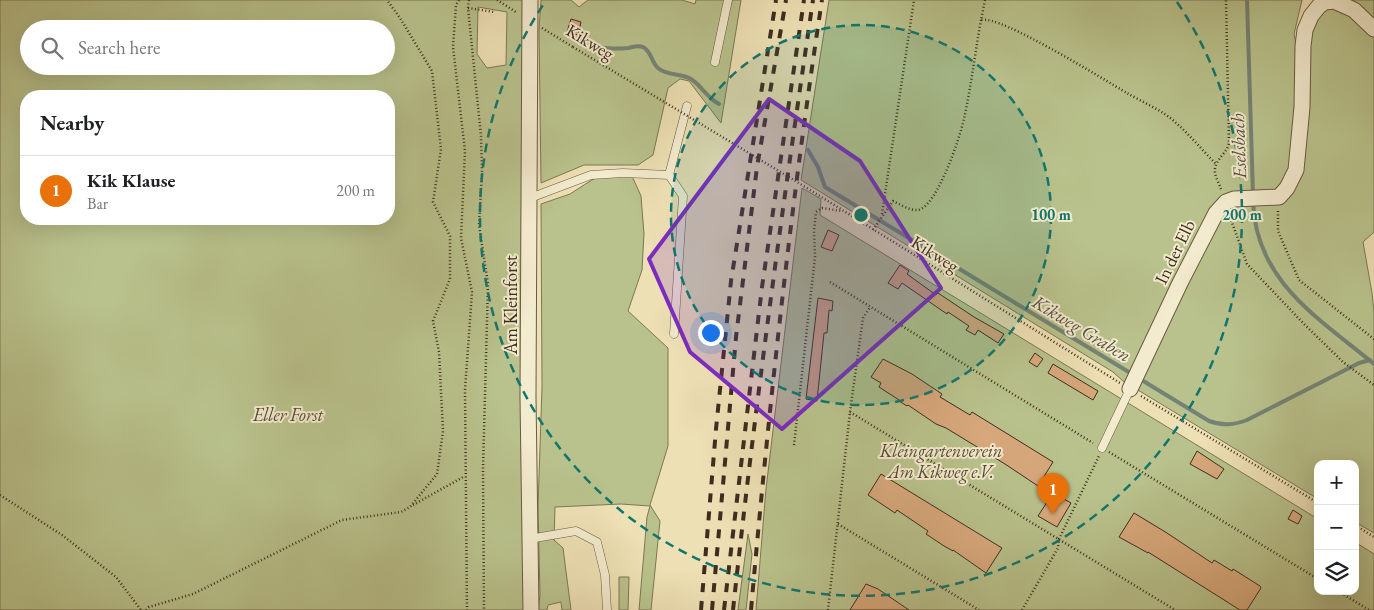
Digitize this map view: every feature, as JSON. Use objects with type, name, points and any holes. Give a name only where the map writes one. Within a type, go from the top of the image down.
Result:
[{"type":"street","name":"Am Kleinforst","points":[[530,0],[534,23],[528,397],[531,610]]},
{"type":"street","points":[[1229,202],[1274,197],[1288,188],[1296,170],[1302,107],[1303,46],[1305,30],[1310,16],[1325,2],[1334,1],[1354,10],[1374,29]]},
{"type":"street","name":"In der Elb","points":[[1134,382],[1209,226],[1229,202]]},
{"type":"lane","points":[[715,62],[728,0]]},
{"type":"lane","points":[[674,334],[682,196],[669,175],[686,106]]},
{"type":"lane","points":[[530,198],[591,174],[669,175]]},
{"type":"lane","name":"In der Elb","points":[[1102,448],[1134,382]]},
{"type":"lane","points":[[529,539],[576,531],[597,542],[605,575],[607,610]]},
{"type":"path","points":[[387,0],[432,71],[441,149],[434,202],[450,236],[450,279],[433,322],[439,352],[443,431],[437,474],[410,507]]},
{"type":"path","points":[[459,0],[456,5],[453,46],[465,151],[461,238],[472,292],[465,390],[467,610]]},
{"type":"path","points":[[469,0],[468,8],[481,145],[482,172],[479,225],[488,284],[483,469],[484,610]]},
{"type":"path","name":"Kikweg","points":[[497,0],[837,206],[843,212],[873,230],[1134,382],[1314,500]]},
{"type":"path","points":[[882,216],[914,0]]},
{"type":"path","points":[[873,230],[893,201],[909,209],[919,210],[928,204],[944,178],[964,121],[985,0]]},
{"type":"path","points":[[1226,0],[1229,143],[1225,153],[1216,164],[1215,171],[1229,202],[1233,222],[1247,264],[1343,362],[1374,385]]},
{"type":"path","points":[[468,8],[494,12]]},
{"type":"path","points":[[981,20],[994,22],[1046,46],[1175,122],[1216,164]]},
{"type":"path","points":[[1274,197],[1278,231],[1300,280],[1374,339]]},
{"type":"path","points":[[794,445],[815,257],[814,231],[816,212],[822,208],[843,212]]},
{"type":"path","points":[[830,282],[1314,577]]},
{"type":"path","points":[[828,610],[850,412],[863,318],[870,307]]},
{"type":"path","points":[[850,412],[1175,610]]},
{"type":"path","points":[[1022,610],[1058,548],[1059,539],[1102,448]]},
{"type":"path","points":[[146,610],[149,607],[193,594],[342,520],[401,512],[465,476]]},
{"type":"path","points":[[0,495],[62,534],[116,577],[142,610]]},
{"type":"path","points":[[838,524],[979,610]]},
{"type":"path","points":[[1359,528],[1374,537]]},
{"type":"path","points":[[1345,595],[1369,610]]},
{"type":"highlighted area","points":[[769,99],[860,161],[941,288],[782,429],[690,352],[649,259]]},
{"type":"green space","name":"Eller Forst","points":[[0,0],[527,0],[528,610],[0,610]],"holes":[[[478,7],[507,12],[506,65],[487,68],[477,54]]]},
{"type":"green space","points":[[541,0],[571,0],[579,7],[588,0],[682,0],[695,4],[696,0],[741,0],[721,123],[689,81],[680,79],[668,88],[653,155],[638,165],[584,165],[541,183],[539,29]]},
{"type":"green space","points":[[829,0],[1302,0],[1294,34],[1296,43],[1302,44],[1288,190],[1308,29],[1325,5],[1346,11],[1374,36],[1374,232],[1363,242],[1374,312],[1374,533],[1359,524],[1359,460],[1314,460],[1314,497],[1123,381],[1113,372],[801,180]]},
{"type":"green space","points":[[1343,0],[1374,0],[1374,23]]},
{"type":"green space","points":[[632,176],[641,196],[644,234],[642,270],[628,311],[668,348],[668,446],[650,505],[660,521],[651,610],[639,610],[647,517],[650,506],[621,504],[555,507],[554,540],[563,548],[571,610],[562,610],[561,602],[548,605],[547,610],[538,610],[540,595],[538,507],[542,387],[541,204],[570,194],[595,178]]},
{"type":"green space","name":"Kleingartenverein Am Kikweg e.V.","points":[[802,188],[821,199],[820,215],[1314,517],[1314,595],[1359,595],[1359,545],[1374,554],[1374,610],[756,610],[766,489]]},
{"type":"green space","points":[[748,534],[752,554],[746,610],[738,610]]},
{"type":"green space","points":[[619,577],[629,577],[628,610],[619,610]]},
{"type":"building","points":[[571,19],[581,22],[578,35],[567,32]]},
{"type":"building","points":[[828,230],[839,235],[832,251],[821,247]]},
{"type":"building","points":[[900,265],[909,271],[907,274],[936,295],[938,293],[1004,334],[998,343],[978,330],[975,335],[966,330],[969,326],[948,312],[947,314],[902,283],[898,289],[888,283]]},
{"type":"building","points":[[818,298],[833,301],[832,311],[829,310],[827,333],[824,333],[817,401],[806,399]]},
{"type":"building","points":[[1035,353],[1043,359],[1037,367],[1029,362]]},
{"type":"building","points":[[883,359],[912,374],[942,394],[940,397],[970,415],[972,412],[1053,462],[1038,486],[879,387],[881,383],[871,377]]},
{"type":"building","points":[[1053,364],[1098,391],[1093,400],[1048,373]]},
{"type":"building","points":[[1197,451],[1224,469],[1217,479],[1190,464]]},
{"type":"building","points":[[881,474],[1002,548],[986,573],[926,534],[928,531],[897,510],[895,513],[868,495]]},
{"type":"building","points":[[1053,493],[1071,503],[1057,527],[1038,516]]},
{"type":"building","points":[[1293,510],[1302,516],[1298,524],[1288,519]]},
{"type":"building","points":[[1134,513],[1212,563],[1214,560],[1232,571],[1233,569],[1260,586],[1261,588],[1247,610],[1240,610],[1148,552],[1119,537]]},
{"type":"building","points":[[866,584],[878,589],[909,610],[850,610]]},
{"type":"waterway","name":"Eselsbach","points":[[1247,0],[1253,195]]},
{"type":"waterway","name":"Kikweg Graben","points":[[590,44],[608,48],[643,47],[658,68],[662,71],[691,79],[719,104]]},
{"type":"waterway","name":"Kikweg Graben","points":[[808,150],[818,167],[825,187],[1132,374]]},
{"type":"waterway","name":"Eselsbach","points":[[1253,202],[1257,230],[1265,255],[1278,276],[1312,314],[1374,364]]},
{"type":"waterway","name":"Kikweg Graben","points":[[1140,379],[1209,421],[1228,424],[1247,420],[1359,363],[1370,360]]},
{"type":"railway","points":[[701,610],[731,281],[776,0]]},
{"type":"railway","points":[[712,610],[736,337],[757,167],[786,0]]},
{"type":"railway","points":[[724,610],[762,287],[804,0]]},
{"type":"railway","points":[[733,610],[770,305],[813,0]]},
{"type":"railway","points":[[751,610],[765,457],[782,305],[800,152],[822,0]]},
{"type":"place","name":"Kik Klause","points":[[1053,514]]}]
